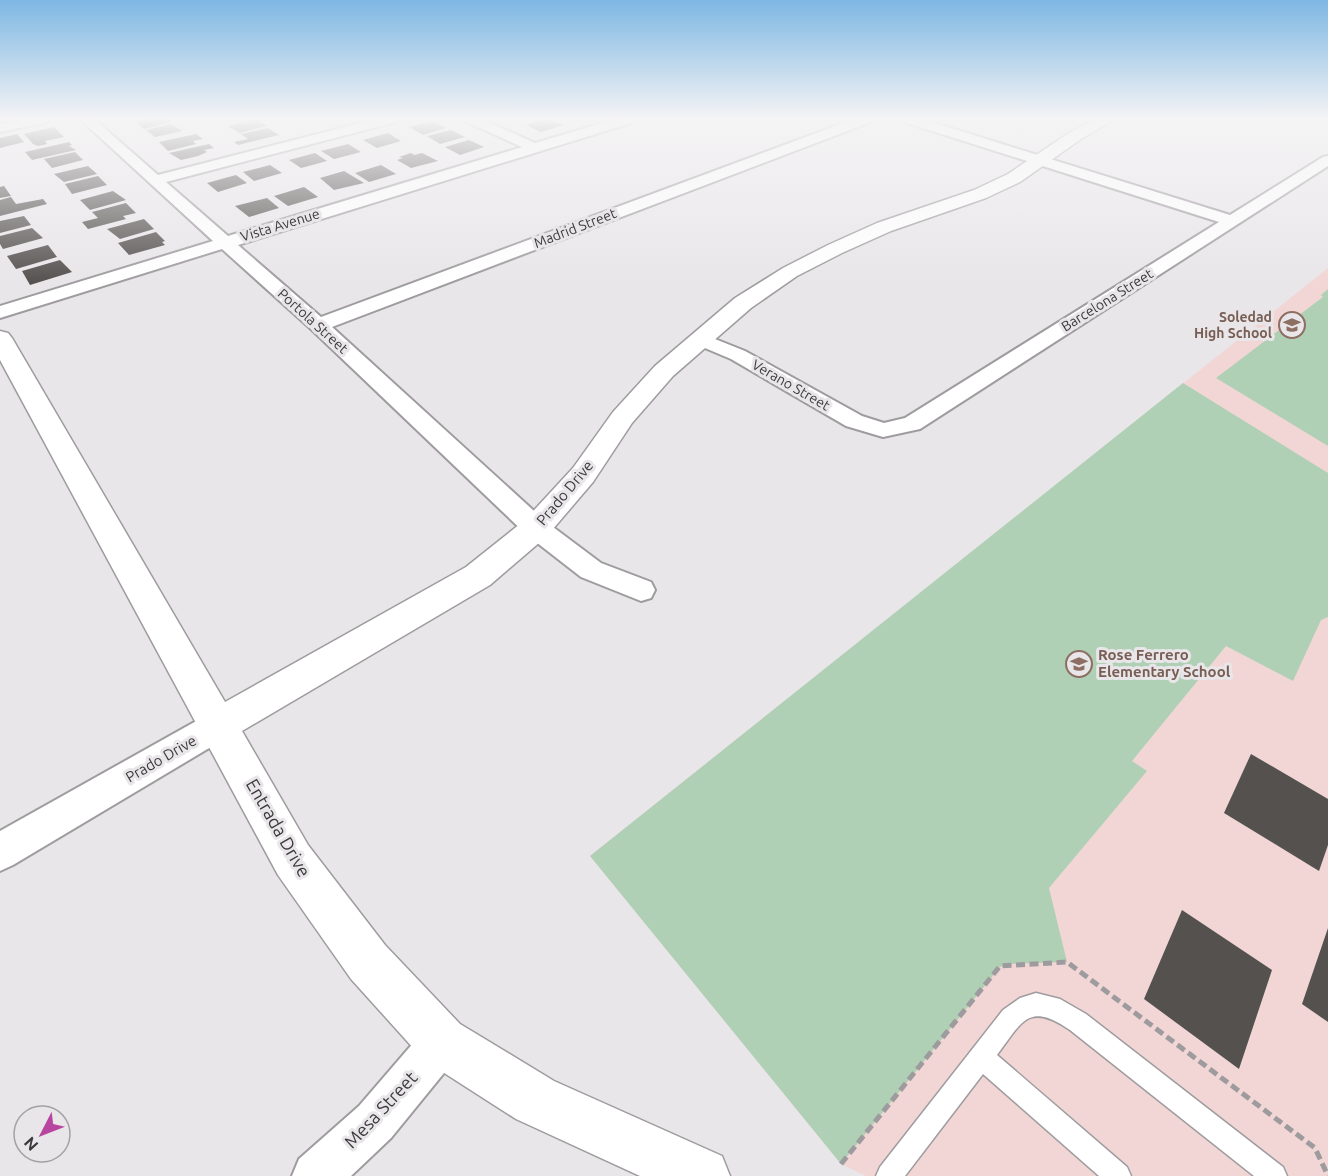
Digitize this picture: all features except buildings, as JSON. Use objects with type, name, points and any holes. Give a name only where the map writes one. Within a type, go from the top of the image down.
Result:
[{"type":"street","name":"Portola Street","points":[[148,174],[318,325],[536,528],[591,570],[641,590]]},
{"type":"street","points":[[155,180],[179,174]]},
{"type":"street","name":"Vista Avenue","points":[[0,312],[449,174]]},
{"type":"street","name":"Madrid Street","points":[[318,325],[720,174]]},
{"type":"street","name":"Prado Drive","points":[[0,852],[478,576],[536,528],[583,475],[622,418],[664,371],[742,303],[799,267],[884,227],[980,194],[1020,174]]},
{"type":"street","points":[[1085,174],[1232,221]]},
{"type":"street","name":"Barcelona Street","points":[[883,430],[912,424],[1306,174]]},
{"type":"street","name":"Entrada Drive","points":[[0,338],[219,725],[293,861],[368,962],[442,1042],[535,1100],[702,1176]]},
{"type":"street","name":"Verano Street","points":[[700,339],[738,355],[854,421],[883,430]]},
{"type":"street","name":"Mesa Street","points":[[316,1176],[375,1122],[442,1042]]},
{"type":"lane","points":[[889,1176],[1021,1008],[1030,1004],[1051,1006],[1078,1022],[1274,1176]]},
{"type":"lane","points":[[981,1057],[1118,1176]]},
{"type":"shaded area","name":"Rose Ferrero Elementary School","points":[[1328,268],[1328,1176],[866,1176],[841,1164],[590,856]]},
{"type":"green space","points":[[1328,289],[1328,446],[1216,378],[1323,297],[1321,295]]},
{"type":"green space","name":"Rose Ferrero Elementary School","points":[[1183,383],[1328,473],[1328,617],[1321,620],[1293,681],[1226,646],[1132,761],[1147,771],[1049,888],[1067,962],[1007,964],[1000,967],[841,1164],[590,856]]},
{"type":"place","name":"Soledad High School","points":[[1292,325]]},
{"type":"place","name":"Rose Ferrero Elementary School","points":[[1079,664]]}]
